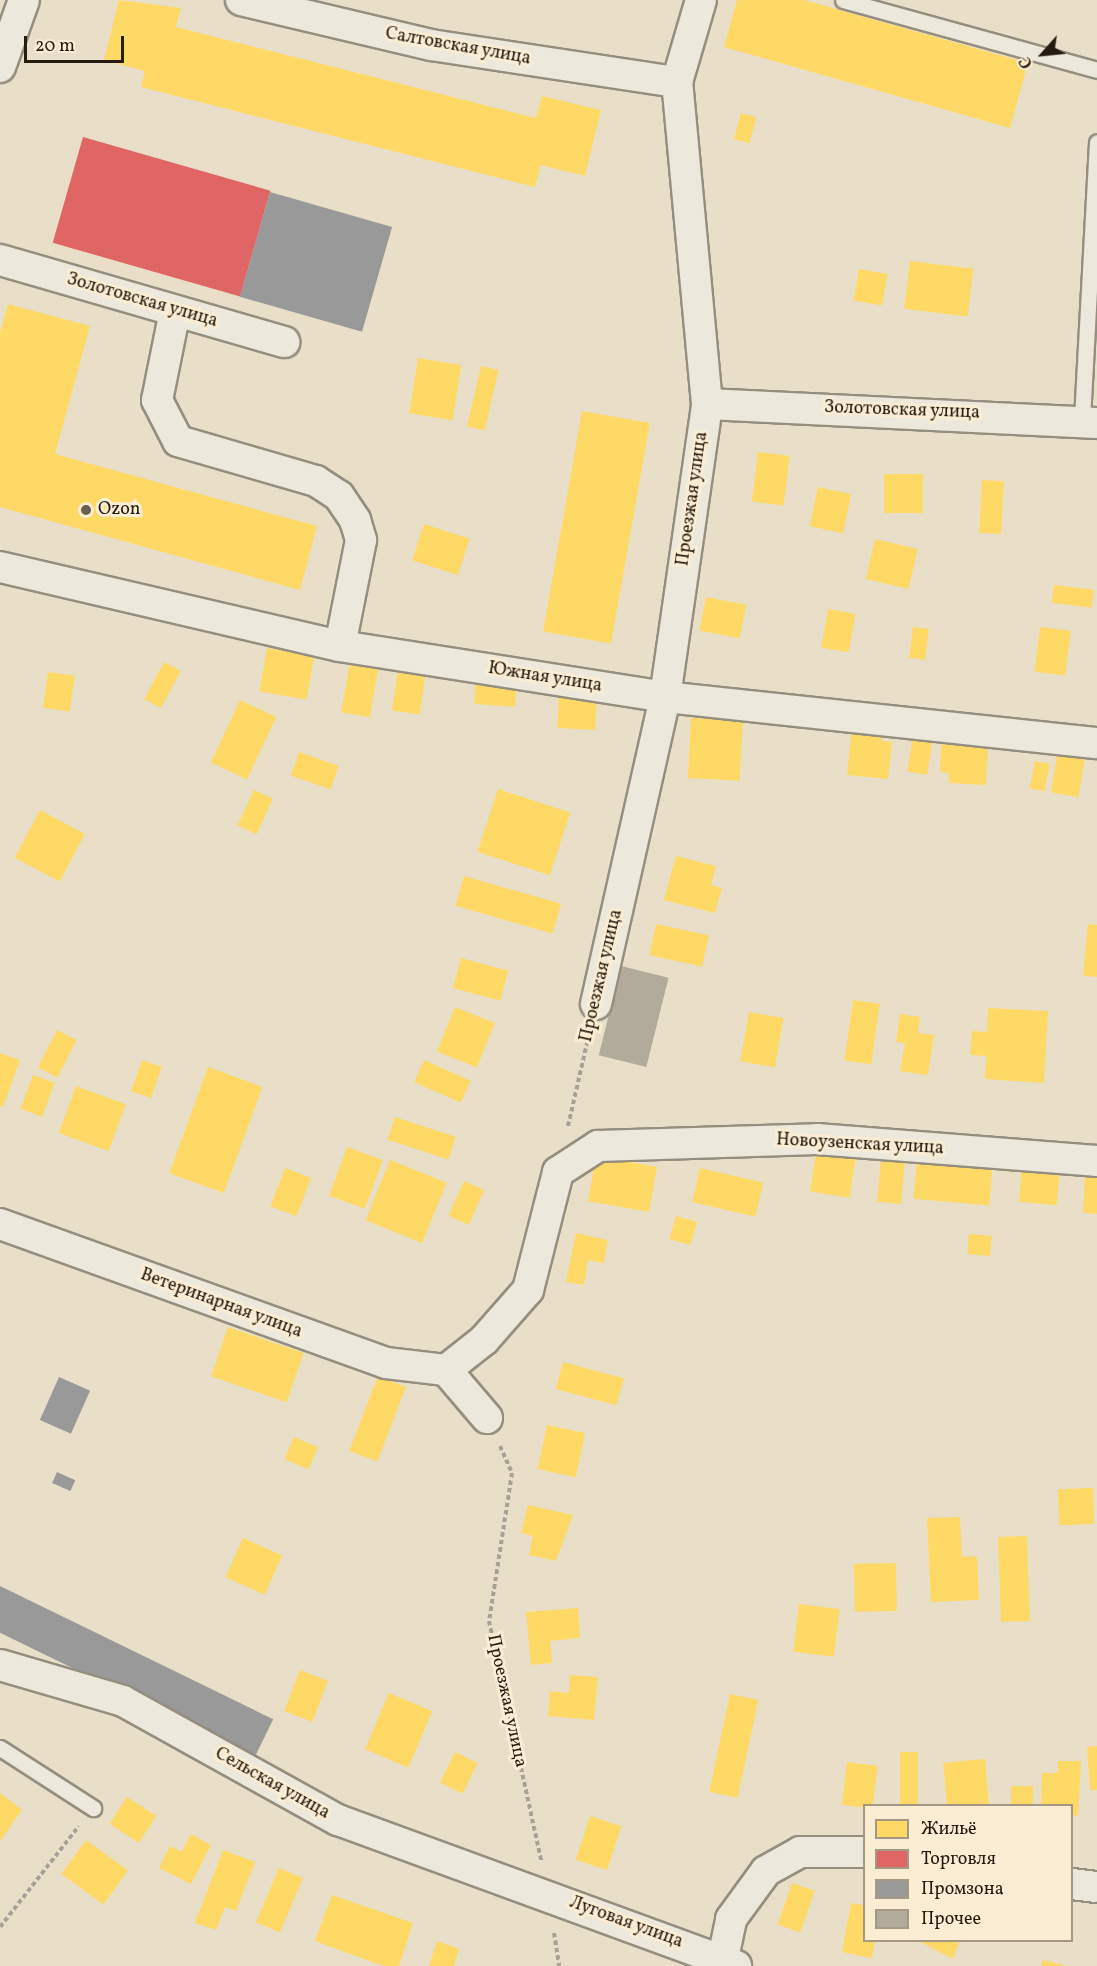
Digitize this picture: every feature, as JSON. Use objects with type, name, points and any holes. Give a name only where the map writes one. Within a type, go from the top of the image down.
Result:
[{"type":"street","points":[[0,67],[24,0]]},
{"type":"street","name":"Салтовская улица","points":[[241,0],[430,45],[677,82]]},
{"type":"street","name":"Проезжая улица","points":[[596,1004],[665,697],[707,404],[677,82],[701,0]]},
{"type":"street","name":"Золотовская улица","points":[[0,260],[284,342]]},
{"type":"street","points":[[175,311],[158,400],[178,441],[316,481],[339,496],[354,520],[361,540],[340,646]]},
{"type":"street","name":"Золотовская улица","points":[[707,404],[1089,421]]},
{"type":"street","name":"Южная улица","points":[[0,567],[340,646],[665,697],[1097,743]]},
{"type":"street","name":"Новоузенская улица","points":[[558,1172],[598,1146],[817,1139],[1097,1161]]},
{"type":"street","points":[[487,1418],[446,1370],[484,1340],[528,1290],[558,1172]]},
{"type":"street","name":"Ветеринарная улица","points":[[0,1224],[386,1363],[446,1370]]},
{"type":"street","name":"Сельская улица","points":[[0,1665],[123,1701],[338,1820],[549,1895]]},
{"type":"street","points":[[729,1962],[731,1919],[766,1871],[800,1852],[863,1852]]},
{"type":"street","points":[[1073,1884],[1097,1887]]},
{"type":"street","name":"Луговая улица","points":[[549,1895],[729,1962]]},
{"type":"lane","points":[[843,0],[1097,70]]},
{"type":"lane","points":[[1089,421],[1097,142]]},
{"type":"lane","points":[[0,1748],[93,1808]]},
{"type":"path","name":"Проезжая улица","points":[[558,1172],[596,1004]]},
{"type":"path","name":"Проезжая улица","points":[[487,1418],[512,1473],[489,1621],[549,1895]]},
{"type":"path","points":[[0,1927],[93,1808]]},
{"type":"building: Жильё","points":[[119,0],[181,8],[176,27],[536,118],[542,96],[601,110],[585,176],[541,165],[535,187],[141,87],[145,71],[104,60]]},
{"type":"building: Жильё","points":[[737,0],[804,0],[1028,63],[1010,128],[724,47]]},
{"type":"building: Жильё","points":[[741,113],[756,117],[749,143],[734,139]]},
{"type":"building: Жильё","points":[[910,261],[974,269],[968,316],[904,309]]},
{"type":"building: Жильё","points":[[859,269],[888,274],[882,306],[853,301]]},
{"type":"building: Жильё","points":[[8,304],[90,326],[55,454],[317,526],[300,590],[0,507],[0,333]]},
{"type":"building: Жильё","points":[[418,358],[461,365],[453,420],[409,413]]},
{"type":"building: Жильё","points":[[481,366],[499,370],[485,430],[467,426]]},
{"type":"building: Жильё","points":[[582,411],[650,423],[611,644],[543,632]]},
{"type":"building: Жильё","points":[[758,452],[790,456],[784,506],[752,502]]},
{"type":"building: Жильё","points":[[884,474],[923,474],[923,513],[884,513]]},
{"type":"building: Жильё","points":[[982,480],[1004,481],[1001,534],[979,533]]},
{"type":"building: Жильё","points":[[818,487],[851,494],[843,533],[810,526]]},
{"type":"building: Жильё","points":[[424,524],[470,539],[458,575],[412,560]]},
{"type":"building: Жильё","points":[[875,539],[918,549],[909,589],[866,579]]},
{"type":"building: Жильё","points":[[1054,585],[1094,590],[1092,608],[1052,603]]},
{"type":"building: Жильё","points":[[706,597],[746,605],[740,638],[700,630]]},
{"type":"building: Жильё","points":[[828,609],[856,614],[849,652],[821,647]]},
{"type":"building: Жильё","points":[[913,627],[929,629],[925,660],[909,658]]},
{"type":"building: Жильё","points":[[1040,627],[1071,631],[1065,675],[1035,672]]},
{"type":"building: Жильё","points":[[267,648],[314,656],[307,700],[259,691]]},
{"type":"building: Жильё","points":[[164,662],[181,671],[161,708],[144,699]]},
{"type":"building: Жильё","points":[[350,662],[379,667],[370,717],[341,712]]},
{"type":"building: Жильё","points":[[398,668],[426,672],[420,714],[392,711]]},
{"type":"building: Жильё","points":[[48,672],[75,676],[70,711],[43,708]]},
{"type":"building: Жильё","points":[[476,679],[517,682],[515,707],[474,704]]},
{"type":"building: Жильё","points":[[559,695],[597,697],[595,730],[557,728]]},
{"type":"building: Жильё","points":[[240,700],[276,717],[247,779],[211,763]]},
{"type":"building: Жильё","points":[[691,718],[743,721],[740,781],[688,778]]},
{"type":"building: Жильё","points":[[852,728],[882,731],[882,741],[892,742],[888,779],[847,775]]},
{"type":"building: Жильё","points":[[913,736],[933,739],[927,775],[907,772]]},
{"type":"building: Жильё","points":[[941,744],[988,747],[986,785],[949,783],[949,773],[940,772]]},
{"type":"building: Жильё","points":[[1059,745],[1087,750],[1078,797],[1051,792]]},
{"type":"building: Жильё","points":[[299,752],[339,766],[331,789],[291,776]]},
{"type":"building: Жильё","points":[[1035,761],[1050,764],[1044,791],[1030,788]]},
{"type":"building: Жильё","points":[[498,789],[570,812],[550,875],[478,852]]},
{"type":"building: Жильё","points":[[254,790],[273,799],[257,834],[238,825]]},
{"type":"building: Жильё","points":[[40,810],[85,834],[60,882],[15,858]]},
{"type":"building: Жильё","points":[[676,856],[716,866],[711,885],[722,888],[715,913],[664,900]]},
{"type":"building: Жильё","points":[[464,876],[561,904],[553,934],[455,906]]},
{"type":"building: Жильё","points":[[656,924],[709,935],[702,967],[649,955]]},
{"type":"building: Жильё","points":[[1088,924],[1097,925],[1097,977],[1083,976]]},
{"type":"building: Жильё","points":[[461,958],[508,971],[500,1001],[453,988]]},
{"type":"building: Жильё","points":[[853,1000],[880,1004],[871,1064],[845,1060]]},
{"type":"building: Жильё","points":[[455,1007],[495,1023],[477,1068],[437,1052]]},
{"type":"building: Жильё","points":[[988,1008],[1048,1011],[1044,1083],[985,1079],[986,1056],[970,1055],[972,1031],[987,1032]]},
{"type":"building: Жильё","points":[[749,1012],[783,1018],[775,1067],[740,1061]]},
{"type":"building: Жильё","points":[[900,1014],[920,1017],[918,1033],[934,1035],[928,1075],[900,1071],[905,1043],[896,1042]]},
{"type":"building: Жильё","points":[[57,1030],[77,1040],[58,1077],[38,1067]]},
{"type":"building: Жильё","points":[[0,1053],[20,1060],[3,1107],[0,1106]]},
{"type":"building: Жильё","points":[[142,1060],[162,1067],[151,1098],[131,1091]]},
{"type":"building: Жильё","points":[[424,1060],[471,1081],[461,1103],[414,1082]]},
{"type":"building: Жильё","points":[[208,1067],[263,1087],[224,1193],[169,1173]]},
{"type":"building: Жильё","points":[[33,1075],[55,1083],[42,1117],[21,1109]]},
{"type":"building: Жильё","points":[[76,1086],[126,1104],[109,1151],[59,1133]]},
{"type":"building: Жильё","points":[[395,1117],[456,1137],[448,1160],[388,1140]]},
{"type":"building: Жильё","points":[[347,1147],[383,1160],[365,1209],[329,1196]]},
{"type":"building: Жильё","points":[[817,1147],[857,1153],[849,1198],[810,1191]]},
{"type":"building: Жильё","points":[[596,1156],[657,1167],[649,1212],[588,1201]]},
{"type":"building: Жильё","points":[[881,1158],[905,1160],[901,1204],[877,1202]]},
{"type":"building: Жильё","points":[[917,1159],[993,1166],[989,1205],[914,1199]]},
{"type":"building: Жильё","points":[[390,1160],[447,1183],[422,1243],[366,1220]]},
{"type":"building: Жильё","points":[[1022,1166],[1060,1169],[1057,1205],[1019,1202]]},
{"type":"building: Жильё","points":[[285,1168],[311,1178],[296,1216],[270,1206]]},
{"type":"building: Жильё","points":[[700,1168],[763,1183],[755,1217],[692,1202]]},
{"type":"building: Жильё","points":[[1085,1176],[1097,1177],[1097,1214],[1083,1213]]},
{"type":"building: Жильё","points":[[464,1181],[484,1190],[469,1225],[449,1216]]},
{"type":"building: Жильё","points":[[676,1216],[697,1222],[691,1245],[669,1239]]},
{"type":"building: Жильё","points":[[576,1233],[608,1240],[604,1263],[588,1260],[584,1285],[566,1282]]},
{"type":"building: Жильё","points":[[969,1234],[992,1236],[990,1256],[967,1254]]},
{"type":"building: Жильё","points":[[228,1327],[304,1353],[287,1402],[211,1376]]},
{"type":"building: Жильё","points":[[563,1362],[624,1378],[617,1405],[556,1389]]},
{"type":"building: Жильё","points":[[378,1376],[406,1387],[377,1461],[349,1451]]},
{"type":"building: Жильё","points":[[547,1425],[585,1433],[576,1477],[538,1469]]},
{"type":"building: Жильё","points":[[294,1437],[318,1447],[309,1469],[285,1459]]},
{"type":"building: Жильё","points":[[1093,1488],[1094,1524],[1059,1525],[1058,1489]]},
{"type":"building: Жильё","points":[[528,1505],[573,1515],[556,1561],[529,1555],[533,1536],[521,1533]]},
{"type":"building: Жильё","points":[[960,1517],[962,1557],[977,1556],[979,1600],[931,1602],[927,1518]]},
{"type":"building: Жильё","points":[[1027,1536],[1030,1621],[1001,1622],[998,1537]]},
{"type":"building: Жильё","points":[[243,1538],[282,1555],[265,1595],[226,1577]]},
{"type":"building: Жильё","points":[[896,1563],[897,1611],[855,1612],[854,1564]]},
{"type":"building: Жильё","points":[[799,1604],[840,1609],[834,1657],[793,1652]]},
{"type":"building: Жильё","points":[[578,1608],[580,1638],[550,1641],[552,1663],[531,1665],[526,1612]]},
{"type":"building: Жильё","points":[[300,1670],[328,1681],[312,1722],[284,1711]]},
{"type":"building: Жильё","points":[[570,1675],[598,1677],[594,1720],[548,1716],[550,1691],[569,1693]]},
{"type":"building: Жильё","points":[[389,1693],[432,1711],[408,1768],[365,1749]]},
{"type":"building: Жильё","points":[[730,1694],[758,1700],[738,1798],[709,1792]]},
{"type":"building: Жильё","points":[[1097,1746],[1097,1790],[1090,1790],[1087,1747]]},
{"type":"building: Жильё","points":[[455,1752],[477,1763],[463,1794],[440,1783]]},
{"type":"building: Жильё","points":[[900,1752],[918,1752],[918,1804],[900,1804]]},
{"type":"building: Жильё","points":[[985,1759],[989,1804],[947,1804],[943,1763]]},
{"type":"building: Жильё","points":[[1058,1761],[1081,1761],[1078,1816],[1073,1815],[1073,1804],[1041,1804],[1042,1773],[1058,1773]]},
{"type":"building: Жильё","points":[[847,1762],[878,1766],[873,1804],[863,1804],[863,1807],[842,1805]]},
{"type":"building: Жильё","points":[[1011,1786],[1033,1786],[1033,1804],[1011,1804]]},
{"type":"building: Жильё","points":[[0,1793],[22,1810],[0,1841]]},
{"type":"building: Жильё","points":[[127,1797],[156,1816],[139,1843],[110,1824]]},
{"type":"building: Жильё","points":[[590,1816],[621,1826],[607,1870],[576,1860]]},
{"type":"building: Жильё","points":[[191,1834],[211,1845],[191,1884],[159,1868],[170,1846],[182,1852]]},
{"type":"building: Жильё","points":[[86,1840],[128,1871],[103,1905],[61,1874]]},
{"type":"building: Жильё","points":[[223,1850],[255,1862],[236,1911],[225,1907],[216,1930],[195,1923]]},
{"type":"building: Жильё","points":[[279,1868],[303,1878],[280,1932],[256,1922]]},
{"type":"building: Жильё","points":[[792,1883],[815,1891],[800,1932],[778,1925]]},
{"type":"building: Жильё","points":[[332,1895],[413,1923],[399,1966],[383,1966],[315,1941]]},
{"type":"building: Жильё","points":[[851,1903],[863,1905],[863,1942],[875,1942],[872,1958],[842,1952]]},
{"type":"building: Жильё","points":[[437,1941],[459,1949],[454,1966],[429,1966]]},
{"type":"building: Жильё","points":[[921,1942],[959,1942],[953,1959]]},
{"type":"building: Жильё","points":[[1043,1960],[1063,1965],[1063,1966],[1041,1966]]},
{"type":"building: Торговля","points":[[83,137],[270,191],[240,296],[53,243]]},
{"type":"building: Промзона","points":[[270,192],[392,227],[362,332],[240,297]]},
{"type":"building: Промзона","points":[[59,1377],[90,1391],[71,1434],[40,1420]]},
{"type":"building: Промзона","points":[[57,1472],[75,1480],[70,1491],[52,1483]]},
{"type":"building: Промзона","points":[[0,1586],[273,1719],[255,1757],[0,1633]]},
{"type":"building: Прочее","points":[[621,966],[669,978],[646,1067],[599,1055]]},
{"type":"place","name":"Ozon","points":[[86,510]]}]
